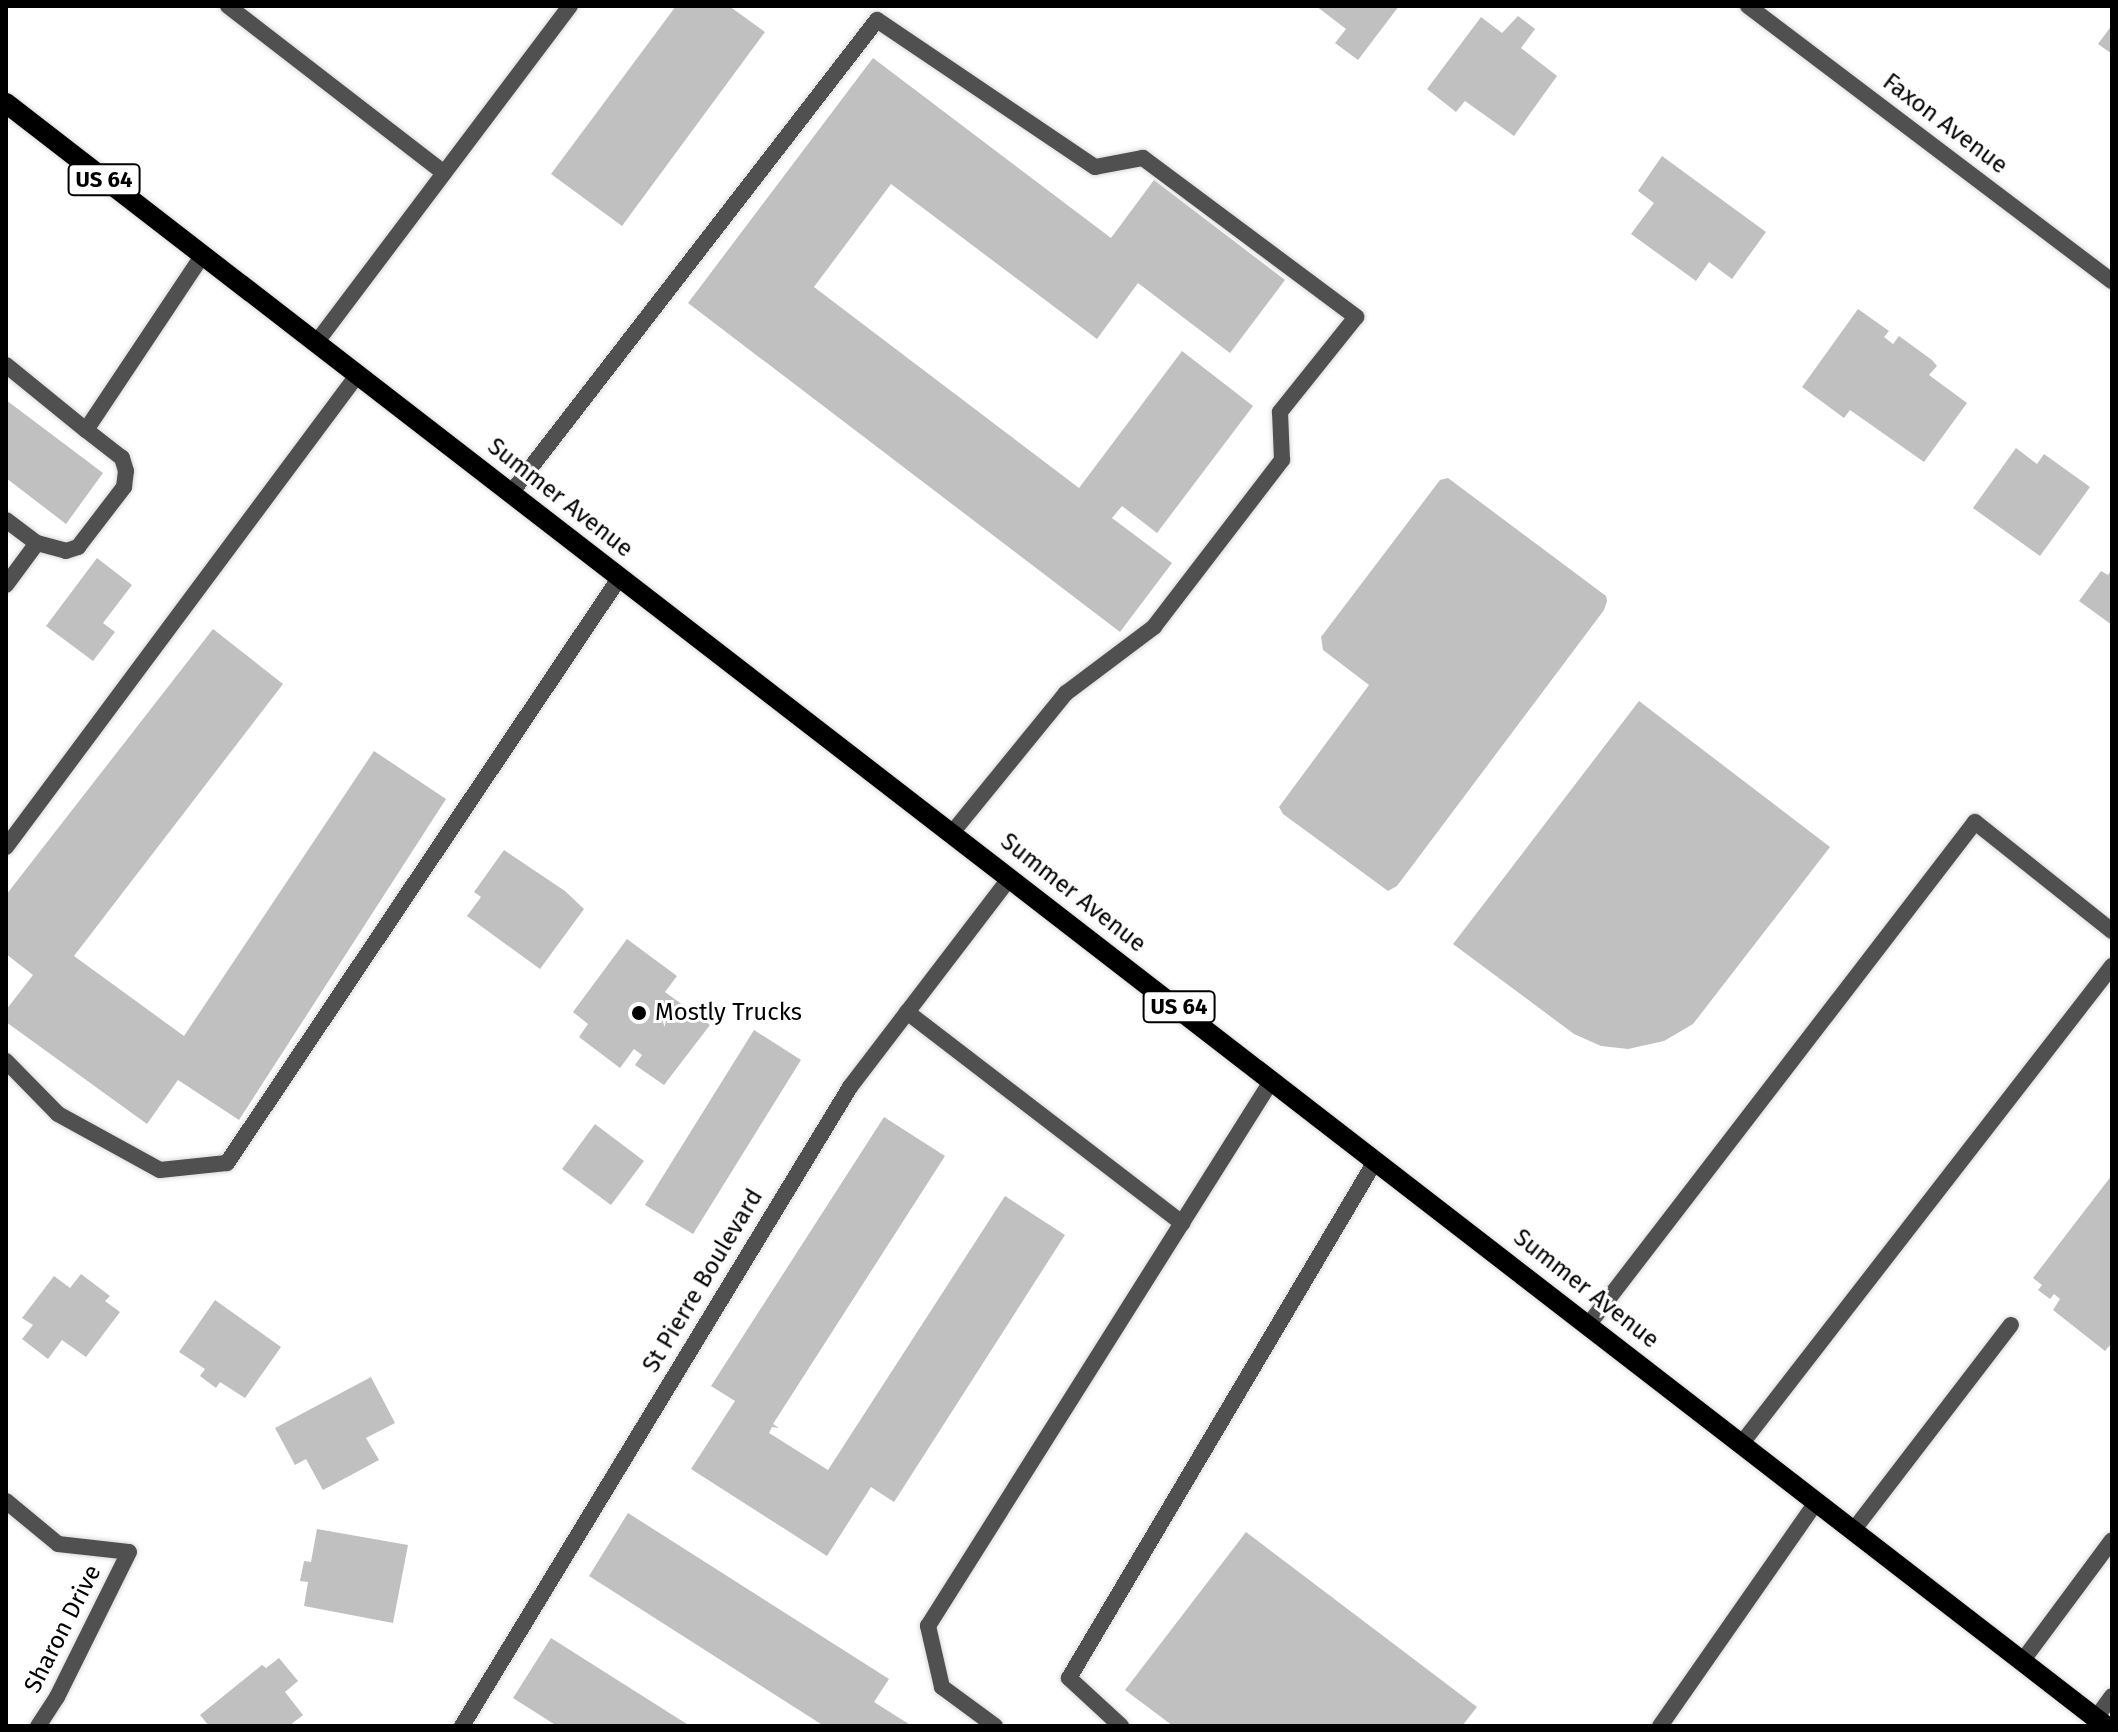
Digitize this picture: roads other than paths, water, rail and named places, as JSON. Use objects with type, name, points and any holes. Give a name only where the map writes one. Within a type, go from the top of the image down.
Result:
[{"type":"main road","name":"Summer Avenue","points":[[8,110],[358,374],[2101,1722]]},
{"type":"street","points":[[228,6],[444,173]]},
{"type":"street","points":[[316,343],[570,6]]},
{"type":"street","name":"Faxon Avenue","points":[[1748,6],[2112,281]]},
{"type":"street","points":[[511,493],[877,20],[1095,167],[1143,158],[1356,317],[1280,412],[1282,460],[1154,627],[1066,693],[952,833]]},
{"type":"street","points":[[86,430],[202,256]]},
{"type":"street","points":[[6,365],[122,458],[126,471],[124,487],[78,547],[66,551],[37,543],[6,520]]},
{"type":"street","points":[[6,847],[358,374]]},
{"type":"street","points":[[6,585],[37,543]]},
{"type":"street","points":[[6,1061],[58,1114],[160,1170],[227,1163],[620,577]]},
{"type":"street","points":[[1589,1324],[1975,822],[2112,931]]},
{"type":"street","name":"St Pierre Boulevard","points":[[462,1726],[850,1087],[1010,878]]},
{"type":"street","points":[[1742,1443],[2112,966]]},
{"type":"street","points":[[907,1012],[1182,1223]]},
{"type":"street","points":[[995,1726],[942,1687],[928,1626],[1272,1080]]},
{"type":"street","points":[[1121,1726],[1069,1678],[1376,1160]]},
{"type":"street","points":[[1852,1532],[2011,1325]]},
{"type":"street","name":"Sharon Drive","points":[[6,1501],[58,1544],[129,1552],[57,1697],[38,1726]]},
{"type":"street","points":[[1660,1726],[1817,1501]]},
{"type":"street","points":[[2023,1660],[2112,1540]]},
{"type":"street","points":[[2101,1722],[2112,1696]]},
{"type":"place","name":"Mostly Trucks","points":[[639,1013]]}]
